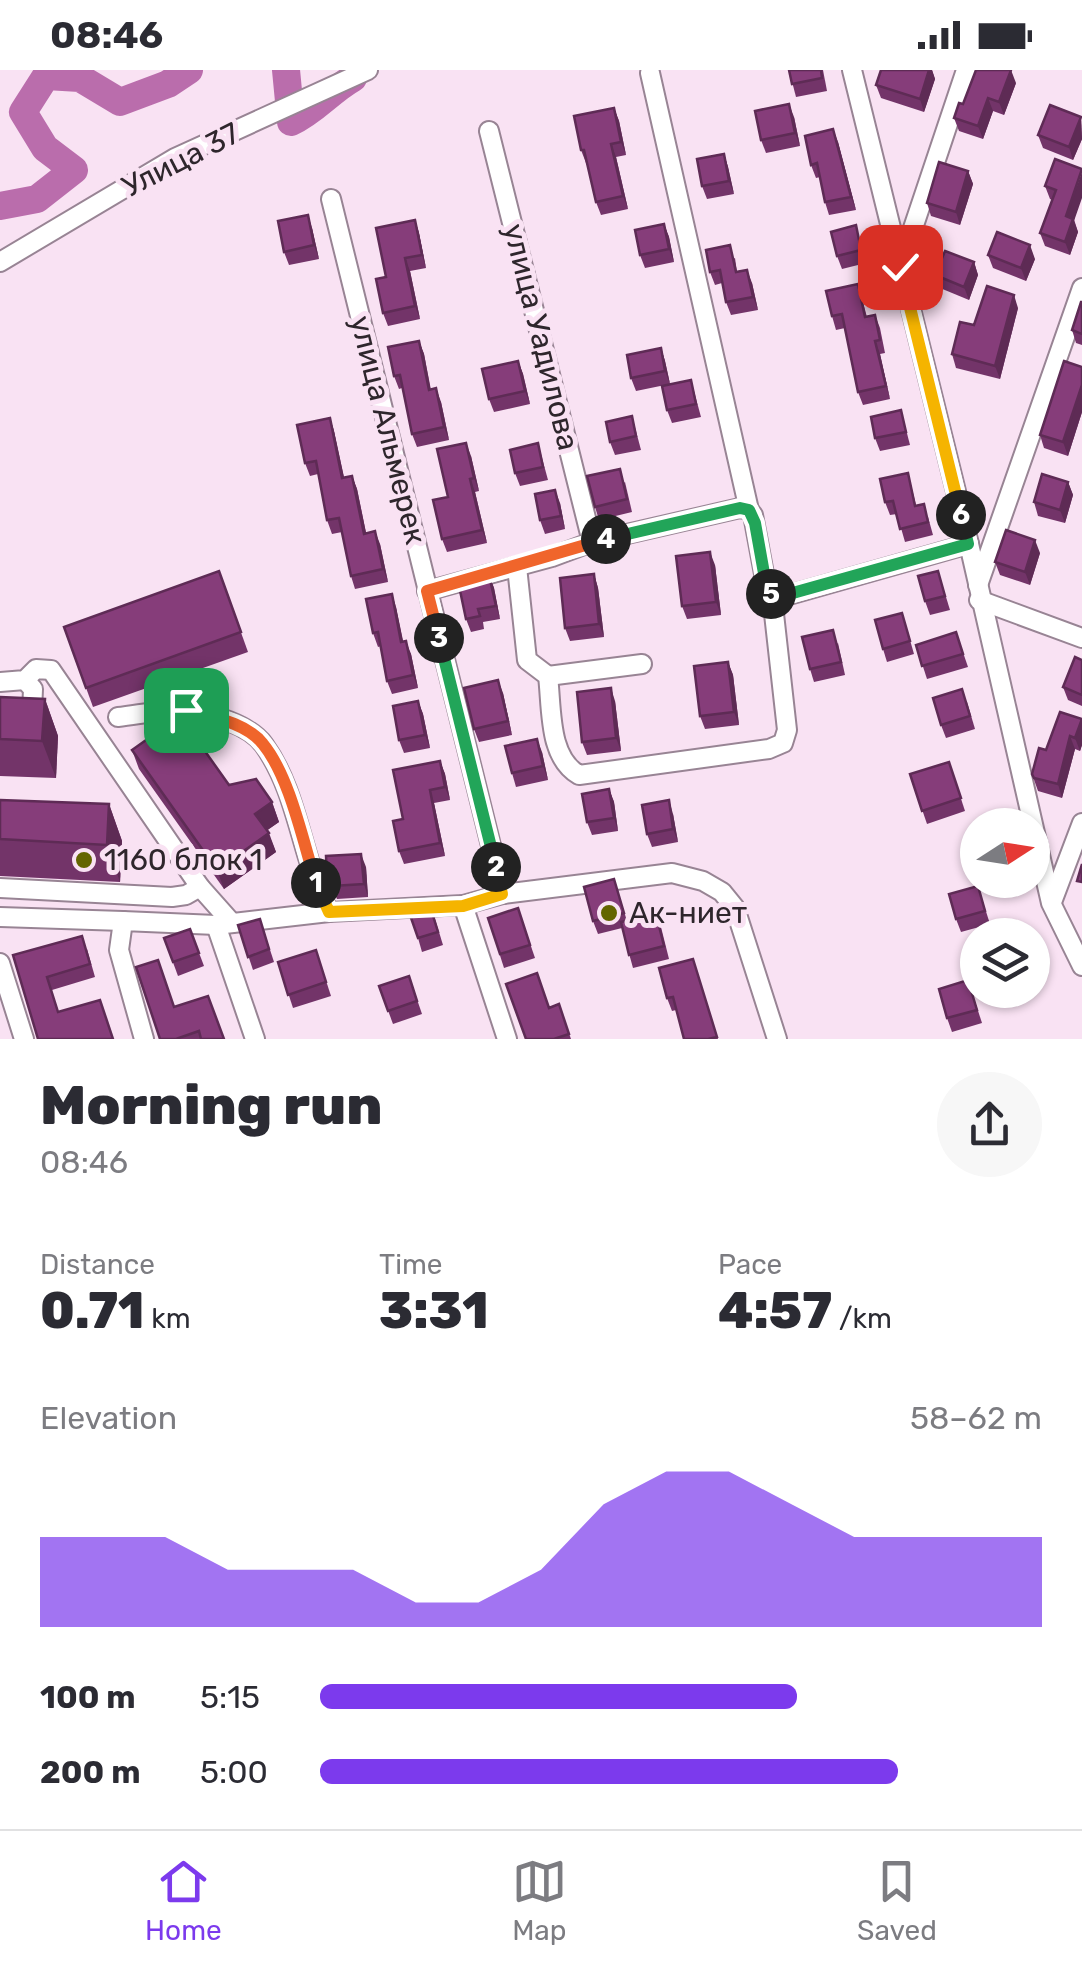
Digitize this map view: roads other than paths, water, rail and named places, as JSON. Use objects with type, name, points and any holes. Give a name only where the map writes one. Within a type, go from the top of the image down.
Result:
[{"type":"street","name":"Улица 37","points":[[0,262],[175,158],[368,70]]},
{"type":"street","points":[[852,70],[1052,903],[1082,966]]},
{"type":"street","points":[[900,267],[966,70]]},
{"type":"street","points":[[548,676],[558,755],[566,768],[579,775],[770,749],[783,744],[787,730],[772,596],[767,590],[755,523],[650,73]]},
{"type":"street","name":"улица Уадилова","points":[[489,131],[592,542]]},
{"type":"street","name":"улица Альмерек","points":[[331,199],[502,894]]},
{"type":"street","points":[[978,594],[1082,288]]},
{"type":"street","points":[[427,591],[592,542],[740,508],[749,510]]},
{"type":"street","points":[[772,596],[968,544]]},
{"type":"street","points":[[516,566],[527,660],[548,676],[642,664]]},
{"type":"street","points":[[978,594],[1082,638]]},
{"type":"street","points":[[0,682],[26,680],[36,670],[51,670],[224,924],[255,1039]]},
{"type":"street","points":[[0,714],[32,713],[34,690],[26,680]]},
{"type":"street","points":[[118,717],[186,710],[232,722],[262,742],[289,798],[329,912]]},
{"type":"street","points":[[1052,903],[1082,823]]},
{"type":"street","points":[[0,917],[224,924],[329,912],[463,906],[502,894],[672,873],[703,881],[722,892],[735,908],[777,1039]]},
{"type":"street","points":[[0,888],[172,897],[200,887]]},
{"type":"street","points":[[463,906],[506,1039]]},
{"type":"street","points":[[124,920],[119,950],[144,1039]]},
{"type":"street","points":[[0,963],[24,1039]]},
{"type":"waterway","points":[[0,206],[37,199],[74,170],[45,148],[23,112],[46,76],[80,78],[120,102],[168,84],[189,70]]},
{"type":"waterway","points":[[286,70],[291,122],[353,78]]},
{"type":"place","name":"1160 блок 1","points":[[84,860]]},
{"type":"place","name":"Ак-ниет","points":[[609,913]]}]
